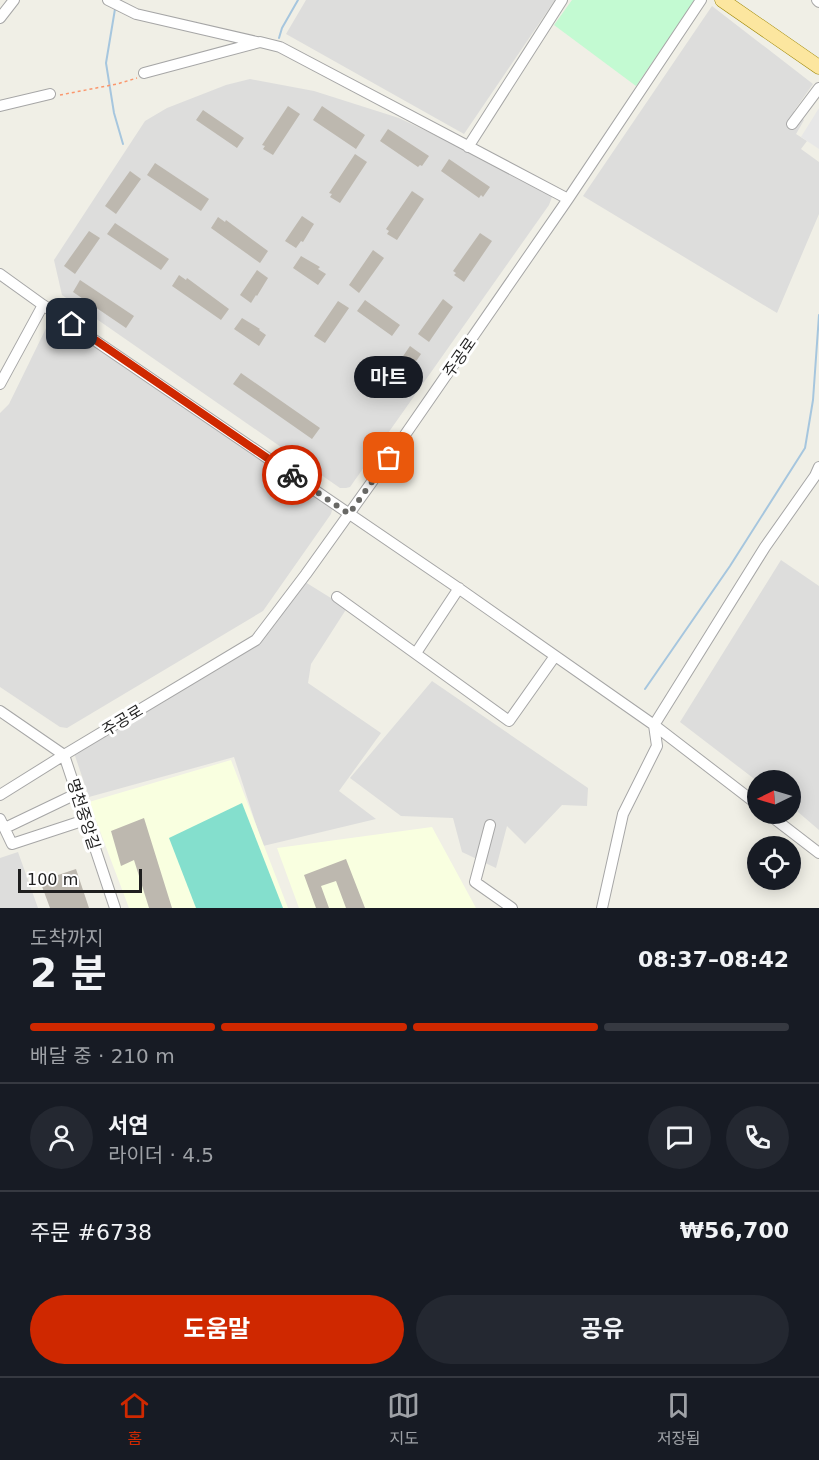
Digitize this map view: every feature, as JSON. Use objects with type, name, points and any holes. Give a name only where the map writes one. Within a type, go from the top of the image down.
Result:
[{"type":"main road","points":[[722,0],[819,67]]},
{"type":"street","points":[[0,18],[14,0]]},
{"type":"street","points":[[108,0],[126,10],[280,47],[568,199]]},
{"type":"street","points":[[468,147],[562,0]]},
{"type":"street","name":"주공로","points":[[0,795],[64,754],[256,640],[349,514],[568,199],[701,0]]},
{"type":"street","points":[[144,73],[260,42]]},
{"type":"street","points":[[792,124],[819,88]]},
{"type":"street","points":[[0,106],[51,94]]},
{"type":"street","points":[[802,111],[813,117]]},
{"type":"street","points":[[0,274],[654,724],[747,796]]},
{"type":"street","points":[[0,384],[43,305]]},
{"type":"street","points":[[602,908],[623,814],[657,746],[654,724],[765,547],[819,467]]},
{"type":"street","points":[[416,653],[459,588]]},
{"type":"street","points":[[338,597],[509,721],[555,656]]},
{"type":"street","points":[[0,711],[64,754]]},
{"type":"street","name":"명천중앙길","points":[[64,754],[115,908]]},
{"type":"street","points":[[78,793],[3,823],[12,844],[85,820]]},
{"type":"street","points":[[781,824],[819,853]]},
{"type":"street","points":[[490,825],[475,882],[512,908]]},
{"type":"path","points":[[51,94],[54,96],[114,85],[135,79],[144,73]]},
{"type":"shaded area","points":[[306,0],[555,0],[464,134],[286,34]]},
{"type":"shaded area","points":[[712,6],[813,84],[794,111],[804,120],[796,134],[807,141],[801,149],[819,162],[819,214],[777,313],[583,196]]},
{"type":"shaded area","points":[[250,79],[314,91],[399,118],[548,189],[552,197],[549,205],[350,487],[346,488],[340,488],[62,295],[54,260],[145,121],[167,108],[226,85]]},
{"type":"shaded area","points":[[819,108],[819,149],[801,137]]},
{"type":"shaded area","points":[[51,318],[329,500],[332,510],[263,611],[67,728],[60,727],[0,687],[0,413],[9,404]]},
{"type":"shaded area","points":[[781,560],[819,586],[819,830],[801,815],[801,770],[747,770],[747,773],[680,722]]},
{"type":"shaded area","points":[[297,577],[347,608],[311,664],[308,683],[381,733],[339,791],[376,819],[263,846],[234,757],[89,797],[72,747],[256,635]]},
{"type":"shaded area","points":[[432,681],[588,788],[587,806],[562,805],[525,844],[507,826],[496,868],[462,852],[453,818],[401,816],[350,778]]},
{"type":"shaded area","points":[[231,760],[288,908],[129,908],[89,802]]},
{"type":"shaded area","points":[[242,803],[283,908],[196,908],[169,838]]},
{"type":"shaded area","points":[[432,827],[476,908],[299,908],[277,848]]},
{"type":"shaded area","points":[[18,852],[38,908],[0,908],[0,858]]},
{"type":"green space","points":[[572,0],[695,0],[636,86],[554,25]]},
{"type":"building","points":[[288,106],[300,114],[273,155],[263,149],[265,146],[262,145]]},
{"type":"building","points":[[322,106],[365,135],[356,149],[313,120]]},
{"type":"building","points":[[203,110],[244,138],[237,148],[196,120]]},
{"type":"building","points":[[388,129],[429,156],[422,166],[418,167],[380,141]]},
{"type":"building","points":[[355,154],[367,162],[340,203],[330,197],[332,194],[329,193]]},
{"type":"building","points":[[449,159],[490,187],[483,197],[481,195],[479,198],[441,171]]},
{"type":"building","points":[[155,163],[209,199],[201,211],[147,175]]},
{"type":"building","points":[[130,171],[141,179],[116,214],[105,206]]},
{"type":"building","points":[[412,191],[424,199],[397,240],[387,234],[389,231],[386,229]]},
{"type":"building","points":[[302,216],[314,224],[303,242],[301,241],[296,248],[285,241]]},
{"type":"building","points":[[218,217],[225,222],[226,220],[268,251],[260,263],[211,228]]},
{"type":"building","points":[[115,223],[169,259],[161,270],[107,234]]},
{"type":"building","points":[[89,231],[100,238],[75,274],[64,266]]},
{"type":"building","points":[[480,233],[492,241],[464,282],[454,275],[456,273],[453,271]]},
{"type":"building","points":[[373,250],[384,258],[359,293],[349,285]]},
{"type":"building","points":[[301,256],[320,267],[318,269],[326,274],[318,285],[293,268]]},
{"type":"building","points":[[257,270],[268,278],[251,303],[240,295]]},
{"type":"building","points":[[179,275],[186,280],[187,278],[229,309],[221,320],[172,286]]},
{"type":"building","points":[[80,280],[134,316],[126,328],[73,292]]},
{"type":"building","points":[[443,299],[453,307],[429,342],[418,334]]},
{"type":"building","points":[[365,300],[400,325],[392,336],[357,311]]},
{"type":"building","points":[[338,301],[349,308],[325,343],[314,336]]},
{"type":"building","points":[[242,318],[266,335],[259,346],[234,329]]},
{"type":"building","points":[[410,346],[421,354],[397,389],[386,381]]},
{"type":"building","points":[[241,373],[320,428],[312,439],[233,384]]},
{"type":"building","points":[[144,818],[172,908],[149,908],[134,860],[121,866],[111,831]]},
{"type":"building","points":[[346,859],[365,908],[346,908],[336,881],[321,886],[329,908],[316,908],[304,875]]},
{"type":"building","points":[[76,869],[89,908],[50,908],[40,881]]},
{"type":"waterway","points":[[279,38],[298,0]]},
{"type":"waterway","points":[[115,9],[106,63],[114,113],[123,144]]},
{"type":"waterway","points":[[645,689],[730,566],[805,448],[813,400],[819,315]]},
{"type":"way so far","points":[[292,475],[349,514],[389,458]]},
{"type":"place","name":"마트","points":[[389,458]]},
{"type":"route","points":[[72,324],[292,475]]}]
